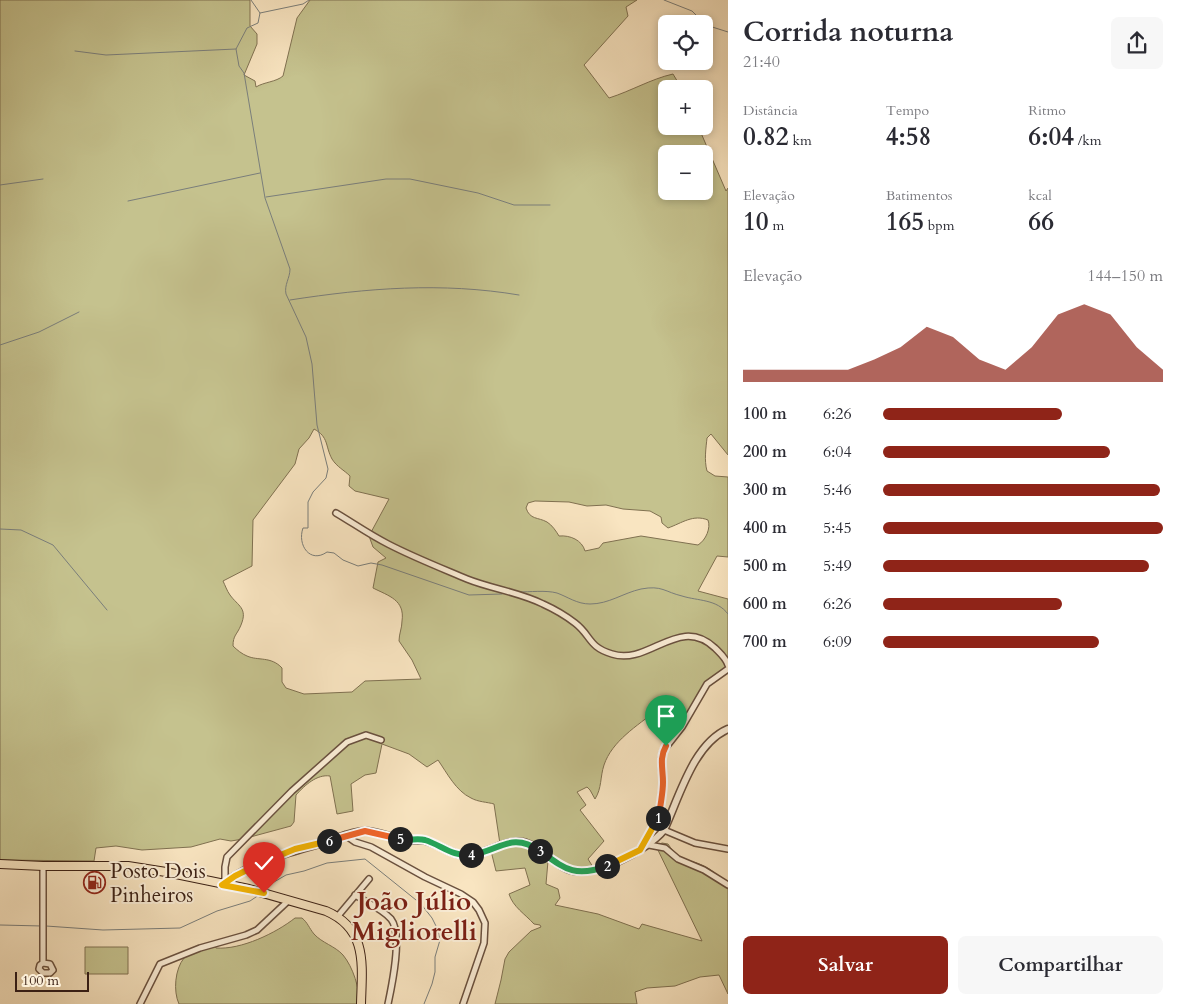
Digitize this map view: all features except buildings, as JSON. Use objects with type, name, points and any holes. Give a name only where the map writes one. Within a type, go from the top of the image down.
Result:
[{"type":"main road","points":[[0,864],[128,866],[224,883],[326,911],[338,916],[352,931],[359,945],[362,963],[361,1004]]},
{"type":"street","points":[[336,513],[385,543],[404,552],[468,579],[540,602],[577,624],[593,644],[608,653],[627,656],[676,638],[691,636],[705,640],[725,659],[728,667],[707,684],[682,727],[664,751],[661,761],[663,783],[659,816],[640,850]]},
{"type":"street","points":[[224,883],[271,858],[295,849],[365,831],[408,840],[424,840],[463,855],[488,852],[507,843],[521,842],[531,845],[566,869],[578,872],[598,870],[649,845],[664,830],[700,754],[712,740],[728,729]]},
{"type":"street","points":[[224,883],[227,857],[315,769],[354,738],[366,735],[381,740]]},
{"type":"street","points":[[664,830],[695,843],[728,849]]},
{"type":"street","points":[[345,835],[355,842],[371,847],[425,877],[461,894],[473,902],[479,910],[485,923],[484,944],[463,1004]]},
{"type":"street","points":[[649,845],[665,848],[678,860],[704,870],[728,885]]},
{"type":"street","points":[[43,866],[43,963]]},
{"type":"street","points":[[338,916],[368,879]]},
{"type":"street","points":[[355,895],[386,915],[393,923],[396,947],[388,1004]]},
{"type":"street","points":[[140,1004],[158,967],[200,948],[246,936],[257,930],[288,901]]},
{"type":"shaded area","points":[[0,0],[250,0],[250,26],[257,34],[257,44],[244,75],[255,81],[256,87],[283,76],[297,18],[310,0],[637,0],[626,7],[628,16],[584,65],[609,98],[673,74],[677,80],[658,80],[658,135],[702,135],[706,145],[658,145],[658,200],[713,200],[713,161],[726,191],[728,188],[728,455],[711,434],[707,438],[705,458],[707,471],[715,476],[728,477],[728,557],[717,556],[698,591],[728,599],[728,671],[710,683],[677,731],[657,710],[619,741],[604,765],[599,791],[595,799],[587,787],[577,792],[586,805],[580,810],[604,841],[588,859],[596,872],[583,875],[571,873],[548,861],[546,884],[558,889],[560,898],[555,905],[598,914],[639,929],[642,924],[702,941],[656,846],[662,843],[668,844],[684,860],[698,863],[728,882],[728,994],[719,975],[700,977],[675,986],[647,988],[635,992],[637,1004],[495,1004],[505,959],[509,952],[531,931],[541,927],[534,924],[513,903],[509,894],[530,885],[525,868],[496,871],[491,851],[500,844],[494,804],[466,795],[452,781],[438,760],[427,767],[409,754],[382,744],[376,773],[365,775],[351,784],[353,811],[337,814],[330,776],[325,776],[312,781],[296,795],[294,822],[291,826],[243,839],[231,841],[220,839],[191,847],[142,850],[116,846],[96,848],[94,861],[0,860]],"holes":[[[314,429],[322,435],[332,459],[350,476],[349,486],[355,491],[389,499],[369,536],[373,547],[386,558],[378,562],[373,588],[390,596],[401,608],[402,624],[399,641],[412,660],[421,679],[365,681],[352,692],[304,694],[286,688],[282,682],[282,668],[278,664],[269,660],[247,656],[233,646],[243,619],[243,611],[229,593],[223,581],[252,566],[253,520],[295,464],[299,449]],[[535,501],[569,502],[587,506],[606,505],[623,509],[650,511],[661,517],[662,523],[668,528],[688,520],[703,518],[708,520],[709,527],[705,537],[698,545],[641,536],[603,543],[599,548],[585,551],[578,541],[571,537],[559,536],[549,523],[530,515],[526,508],[528,503]]]},
{"type":"shaded area","points":[[295,918],[302,918],[317,937],[343,955],[355,978],[359,1004],[179,1004],[176,993],[177,974],[181,963],[187,955],[213,943],[216,948],[226,948],[247,943],[268,935]]},
{"type":"shaded area","points":[[85,947],[128,947],[128,974],[85,974]]},
{"type":"waterway","points":[[251,0],[260,13],[258,23],[247,28],[236,49],[239,66],[244,73],[265,198],[290,269],[286,294],[306,337],[312,364],[317,425],[328,469],[326,478],[313,492],[308,502],[308,528],[303,528],[303,546],[306,551],[315,556],[327,552],[334,553],[343,560],[358,566],[371,563],[382,565],[469,595],[502,594]]},
{"type":"waterway","points":[[260,13],[303,4],[309,0]]},
{"type":"waterway","points":[[664,0],[692,11],[706,25],[728,32]]},
{"type":"waterway","points":[[75,51],[106,55],[236,49]]},
{"type":"waterway","points":[[128,201],[260,173]]},
{"type":"waterway","points":[[0,185],[43,179]]},
{"type":"waterway","points":[[266,197],[386,179],[410,179],[478,193],[514,205],[550,205]]},
{"type":"waterway","points":[[290,300],[347,292],[404,288],[462,289],[519,295]]},
{"type":"waterway","points":[[0,345],[39,332],[79,312]]},
{"type":"waterway","points":[[0,529],[21,530],[53,545],[107,610]]},
{"type":"waterway","points":[[518,592],[553,592],[577,602],[597,604],[641,589],[654,588],[713,603],[724,609],[728,614]]},
{"type":"waterway","points":[[264,891],[286,875],[327,863],[365,859],[421,904],[432,918],[438,930],[440,940],[435,957],[435,972],[424,1004]]},
{"type":"waterway","points":[[46,926],[103,930],[180,928],[217,911],[250,901],[259,895]]},
{"type":"waterway","points":[[0,925],[42,926]]},
{"type":"place","name":"Posto Dois Pinheiros","points":[[94,883]]},
{"type":"district","name":"João Júlio Migliorelli","points":[[414,916]]},
{"type":"route","points":[[264,893],[222,885],[235,876],[271,858],[295,849],[365,831],[408,840],[424,840],[463,855],[488,852],[507,843],[521,842],[531,845],[566,869],[578,872],[598,870],[640,850],[652,830],[659,816],[663,783],[661,761],[666,746]]}]
